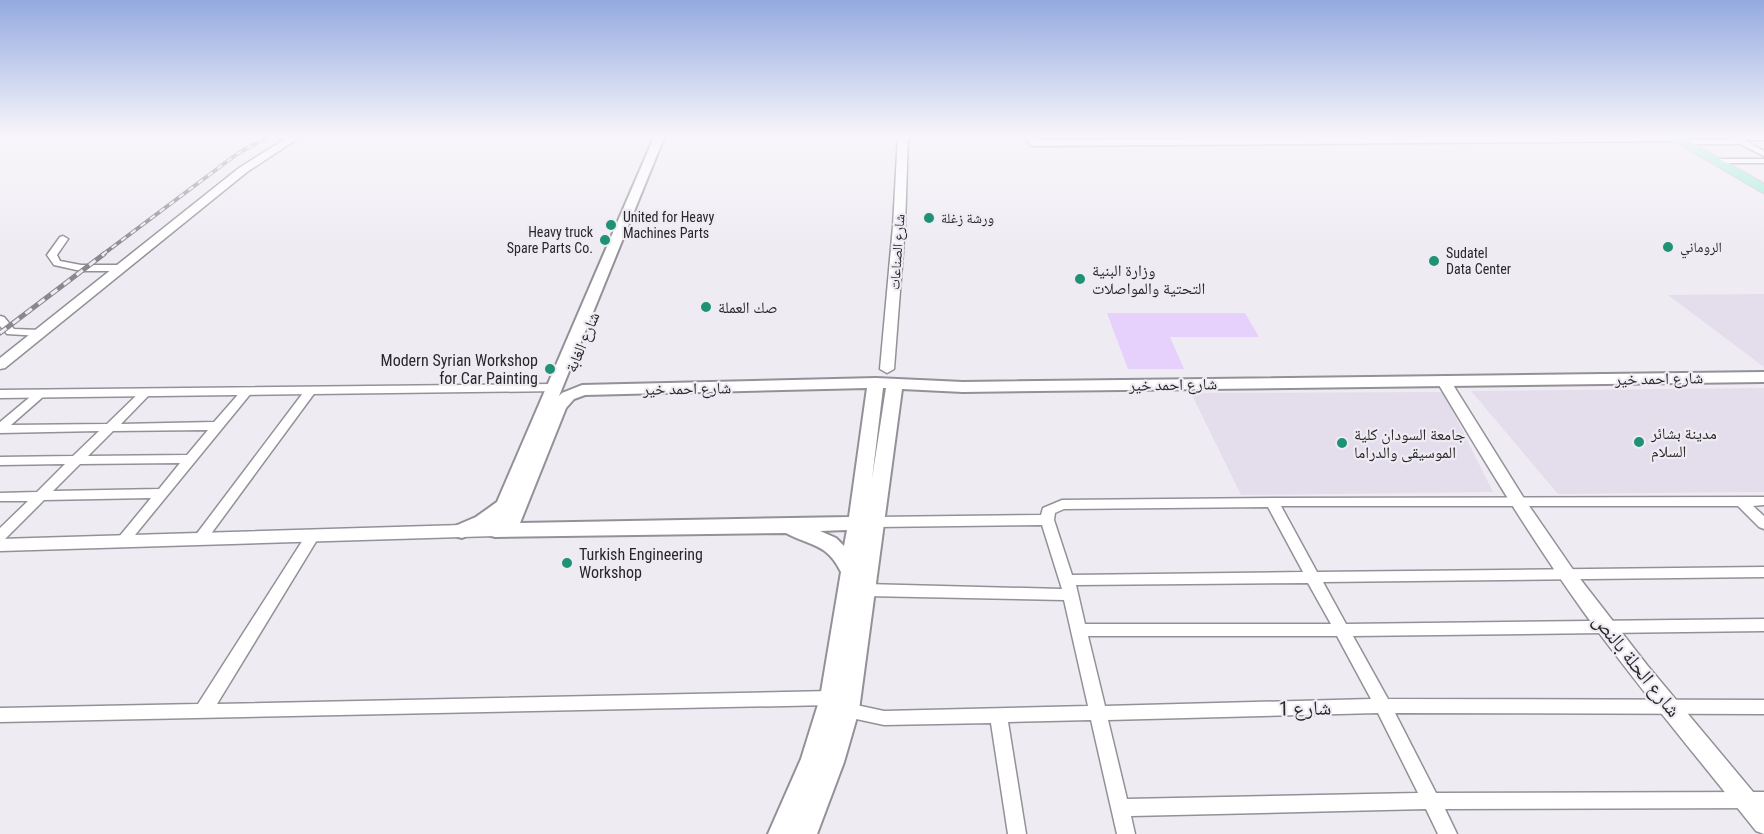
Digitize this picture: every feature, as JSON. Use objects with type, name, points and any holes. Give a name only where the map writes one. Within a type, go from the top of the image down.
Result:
[{"type":"main road","name":"شارع الغابة","points":[[502,530],[535,446],[554,388],[644,174]]},
{"type":"main road","name":"شارع الغابة","points":[[582,390],[568,383],[568,374],[652,174]]},
{"type":"main road","points":[[1744,174],[1763,184]]},
{"type":"main road","points":[[1745,174],[1763,184]]},
{"type":"main road","name":"شارع احمد خير","points":[[582,390],[886,379],[973,387],[1764,377]]},
{"type":"main road","points":[[804,834],[832,762],[886,379]]},
{"type":"main road","name":"شارع الغابة","points":[[502,530],[505,504],[535,446],[561,402],[582,390]]},
{"type":"main road","points":[[462,531],[483,522],[505,504]]},
{"type":"main road","points":[[502,530],[785,526],[867,521]]},
{"type":"main road","points":[[785,526],[822,538],[835,546],[858,582]]},
{"type":"main road","points":[[781,834],[839,704]]},
{"type":"street","points":[[0,365],[238,174]]},
{"type":"street","name":"شارع الصناعات","points":[[886,379],[901,174]]},
{"type":"street","points":[[63,239],[52,255],[57,263],[81,268],[120,268]]},
{"type":"street","points":[[0,319],[11,332],[40,333]]},
{"type":"street","name":"شارع الحلة بالنص","points":[[1443,380],[1517,502],[1605,628],[1672,709],[1755,800],[1764,823]]},
{"type":"street","points":[[0,394],[554,388]]},
{"type":"street","points":[[200,539],[310,391]]},
{"type":"street","points":[[0,536],[146,392]]},
{"type":"street","points":[[122,543],[246,392]]},
{"type":"street","points":[[0,428],[39,394]]},
{"type":"street","points":[[0,428],[218,426]]},
{"type":"street","points":[[0,460],[191,459]]},
{"type":"street","points":[[0,497],[164,493]]},
{"type":"street","points":[[1741,501],[1764,524]]},
{"type":"street","points":[[1126,834],[1068,587],[1047,520],[1048,511],[1062,506],[1272,502],[1764,501]]},
{"type":"street","points":[[1272,502],[1383,706],[1448,834]]},
{"type":"street","points":[[867,521],[1047,520]]},
{"type":"street","points":[[0,545],[502,530]]},
{"type":"street","points":[[203,711],[313,535]]},
{"type":"street","points":[[858,582],[1068,587],[1313,577],[1764,572]]},
{"type":"street","points":[[1078,630],[1341,630],[1764,625]]},
{"type":"street","name":"شارع 1","points":[[0,715],[753,698],[839,704],[884,718],[1383,706],[1672,709],[1764,707]]},
{"type":"street","points":[[998,715],[1017,834]]},
{"type":"street","points":[[1120,808],[1431,801],[1755,800]]},
{"type":"shaded area","points":[[1764,294],[1764,367],[1668,295]]},
{"type":"shaded area","points":[[1107,313],[1245,313],[1259,337],[1170,337],[1184,369],[1128,369]]},
{"type":"shaded area","name":"مدينة بشائر السلام","points":[[1764,388],[1764,492],[1558,494],[1471,391]]},
{"type":"shaded area","name":"جامعة السودان كلية الموسيقى والدراما","points":[[1443,392],[1493,492],[1241,495],[1191,393]]},
{"type":"railway","points":[[102,255],[210,174]]},
{"type":"railway","points":[[0,333],[104,254]]},
{"type":"place","name":"ورشة زغلة","points":[[929,218]]},
{"type":"place","name":"United for Heavy Machines Parts","points":[[611,225]]},
{"type":"place","name":"Heavy truck Spare Parts Co.","points":[[605,240]]},
{"type":"place","name":"الروماني","points":[[1668,247]]},
{"type":"place","name":"Sudatel Data Center","points":[[1434,261]]},
{"type":"place","name":"وزارة البنية التحتية والمواصلات","points":[[1080,279]]},
{"type":"place","name":"صك العملة","points":[[706,307]]},
{"type":"place","name":"Modern Syrian Workshop for Car Painting","points":[[550,369]]},
{"type":"place","name":"مدينة بشائر السلام","points":[[1639,442]]},
{"type":"place","name":"جامعة السودان كلية الموسيقى والدراما","points":[[1342,443]]},
{"type":"place","name":"Turkish Engineering Workshop","points":[[567,563]]}]
